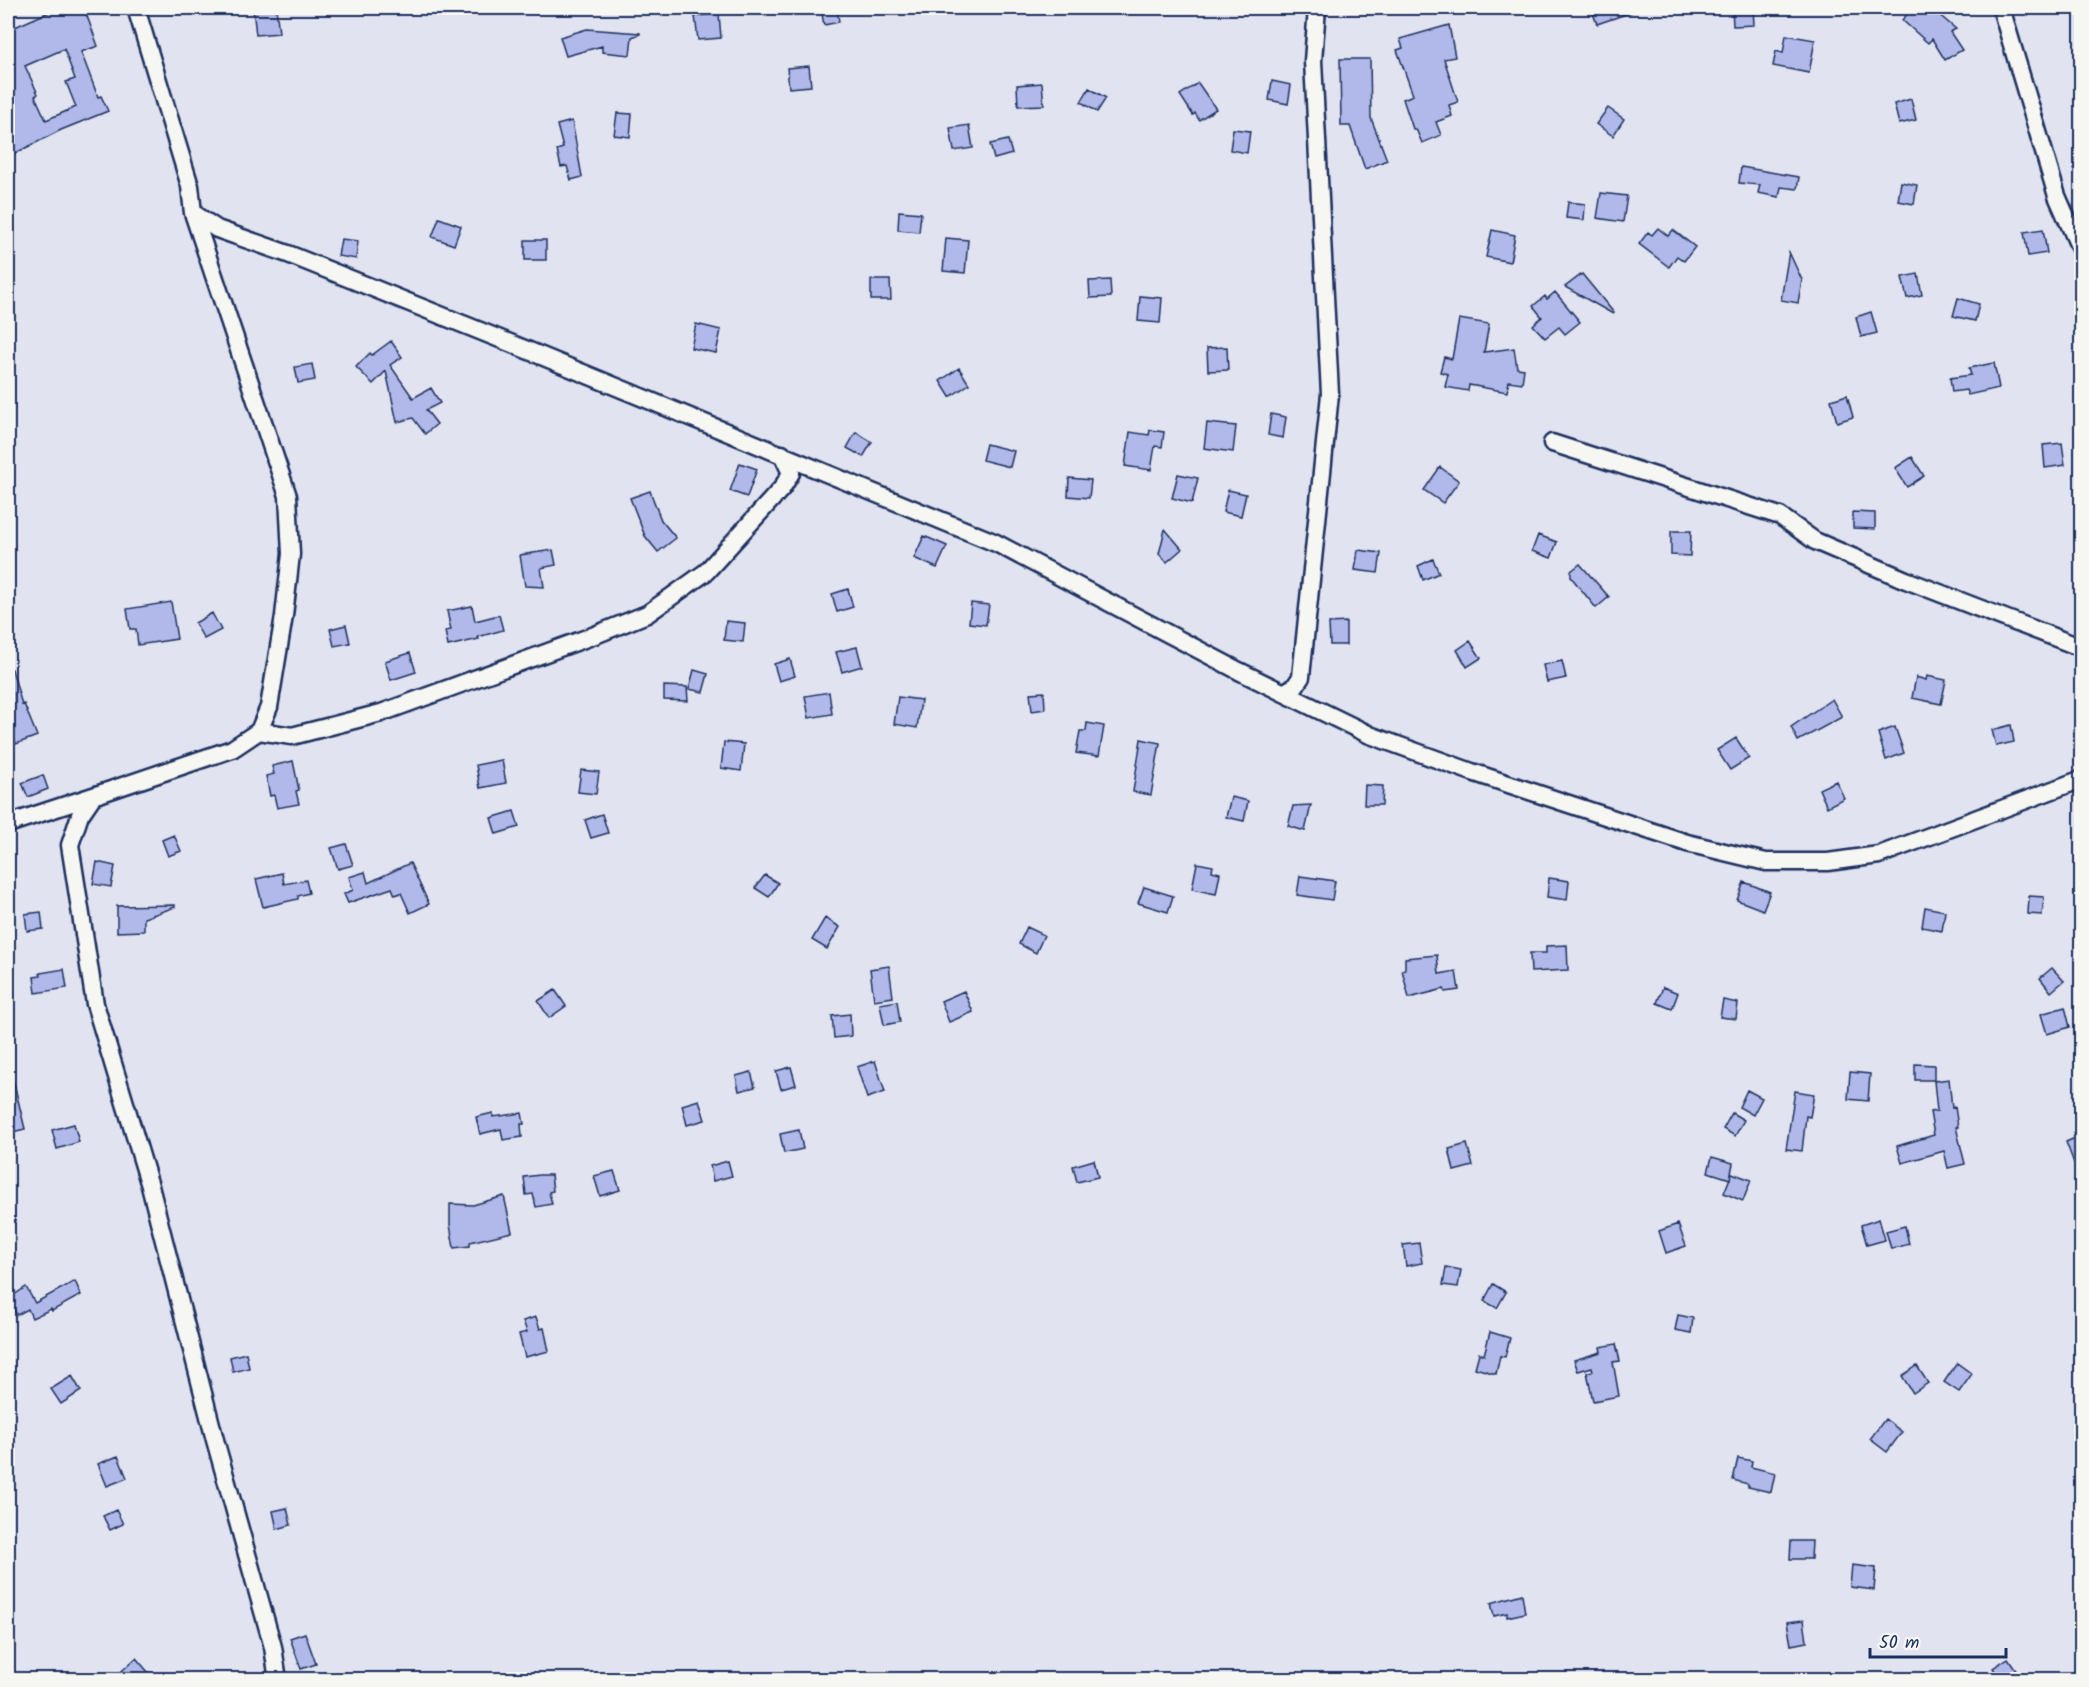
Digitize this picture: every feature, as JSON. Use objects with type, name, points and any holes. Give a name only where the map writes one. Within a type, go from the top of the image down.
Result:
[{"type":"street","points":[[8,824],[232,749],[259,731],[269,707],[284,616],[291,554],[288,496],[193,213],[184,165],[136,8]]},
{"type":"street","points":[[1285,692],[1301,677],[1330,394],[1313,61],[1317,8]]},
{"type":"street","points":[[2001,8],[2057,196],[2082,253]]},
{"type":"street","points":[[193,213],[217,229],[288,254],[783,454],[867,492],[996,543],[1239,671],[1370,735],[1472,772],[1687,843],[1766,862],[1828,862],[1880,855],[2082,779]]},
{"type":"street","points":[[1552,443],[1780,516],[1815,541],[1906,580],[2082,648]]},
{"type":"street","points":[[259,731],[292,736],[381,713],[647,614],[706,572],[782,488],[791,473],[783,454]]},
{"type":"street","points":[[93,796],[80,815],[70,845],[95,1004],[150,1186],[215,1440],[273,1647],[278,1680]]},
{"type":"building","points":[[58,8],[84,8],[98,46],[81,52],[98,97],[101,96],[108,111],[61,130],[8,157],[8,30]],"holes":[[[64,49],[75,79],[66,82],[76,107],[46,120],[35,96],[38,94],[25,66]]]},
{"type":"building","points":[[276,8],[279,33],[256,35],[253,9]]},
{"type":"building","points":[[837,8],[839,22],[824,25],[821,9]]},
{"type":"building","points":[[1591,8],[1638,8],[1638,10],[1597,24]]},
{"type":"building","points":[[1732,8],[1753,8],[1754,25],[1733,26]]},
{"type":"building","points":[[1913,8],[1931,8],[1956,29],[1950,32],[1962,50],[1945,60],[1932,39],[1928,43],[1902,20]]},
{"type":"building","points":[[719,14],[721,38],[698,40],[695,16]]},
{"type":"building","points":[[1449,25],[1455,57],[1444,59],[1458,102],[1449,105],[1452,116],[1436,122],[1441,135],[1422,143],[1416,129],[1413,129],[1403,99],[1413,95],[1397,50],[1403,48],[1400,39]]},
{"type":"building","points":[[587,29],[640,34],[632,37],[630,55],[602,52],[602,46],[566,56],[560,37]]},
{"type":"building","points":[[1786,35],[1815,40],[1809,73],[1773,66],[1776,51],[1783,53]]},
{"type":"building","points":[[1340,59],[1370,59],[1371,118],[1387,160],[1365,169],[1350,126],[1341,126]]},
{"type":"building","points":[[809,66],[811,86],[789,88],[787,68]]},
{"type":"building","points":[[1272,81],[1291,85],[1288,104],[1269,100]]},
{"type":"building","points":[[1042,83],[1044,105],[1018,106],[1017,85]]},
{"type":"building","points":[[1198,83],[1216,109],[1199,120],[1180,95]]},
{"type":"building","points":[[1089,88],[1106,98],[1097,112],[1081,102]]},
{"type":"building","points":[[1911,99],[1916,120],[1899,124],[1894,104]]},
{"type":"building","points":[[1608,108],[1624,119],[1613,136],[1596,124]]},
{"type":"building","points":[[617,113],[632,114],[630,137],[614,135]]},
{"type":"building","points":[[572,121],[582,177],[571,180],[567,166],[561,167],[557,150],[563,148],[557,125]]},
{"type":"building","points":[[969,125],[973,148],[954,151],[950,128]]},
{"type":"building","points":[[1233,129],[1250,131],[1247,153],[1230,150]]},
{"type":"building","points":[[1008,140],[1012,154],[994,159],[990,144]]},
{"type":"building","points":[[1741,167],[1799,177],[1797,189],[1781,187],[1779,197],[1758,193],[1760,185],[1739,183]]},
{"type":"building","points":[[1901,182],[1917,185],[1914,204],[1898,201]]},
{"type":"building","points":[[1601,193],[1627,196],[1623,222],[1597,218]]},
{"type":"building","points":[[1568,202],[1585,204],[1584,220],[1566,218]]},
{"type":"building","points":[[899,211],[921,213],[919,232],[898,230]]},
{"type":"building","points":[[439,218],[461,226],[454,245],[432,237]]},
{"type":"building","points":[[1658,228],[1668,236],[1673,230],[1695,247],[1684,261],[1677,256],[1669,267],[1639,244],[1648,232],[1652,235]]},
{"type":"building","points":[[2043,229],[2047,253],[2028,256],[2024,232]]},
{"type":"building","points":[[1492,230],[1515,235],[1510,262],[1486,257]]},
{"type":"building","points":[[946,238],[968,240],[965,273],[943,271]]},
{"type":"building","points":[[341,239],[358,241],[356,259],[338,256]]},
{"type":"building","points":[[525,240],[546,240],[546,260],[525,260]]},
{"type":"building","points":[[1789,252],[1802,280],[1798,303],[1781,300]]},
{"type":"building","points":[[1582,274],[1614,313],[1613,314],[1565,287]]},
{"type":"building","points":[[1918,274],[1922,295],[1907,298],[1902,277]]},
{"type":"building","points":[[871,280],[890,280],[891,300],[871,300]]},
{"type":"building","points":[[1110,280],[1111,297],[1090,298],[1089,281]]},
{"type":"building","points":[[1555,292],[1580,322],[1565,334],[1559,327],[1545,338],[1533,325],[1542,317],[1533,306],[1545,296],[1547,299]]},
{"type":"building","points":[[1140,296],[1162,298],[1160,323],[1138,321]]},
{"type":"building","points":[[1958,298],[1979,304],[1975,321],[1953,316]]},
{"type":"building","points":[[1871,312],[1877,333],[1861,337],[1856,317]]},
{"type":"building","points":[[1459,319],[1489,324],[1484,352],[1514,348],[1517,368],[1524,369],[1522,383],[1509,381],[1507,392],[1469,385],[1468,391],[1445,387],[1448,374],[1440,372],[1444,357],[1452,359]]},
{"type":"building","points":[[696,324],[721,330],[716,353],[691,348]]},
{"type":"building","points":[[391,341],[402,357],[390,365],[413,398],[431,388],[440,403],[426,410],[437,424],[425,434],[413,418],[397,422],[386,371],[373,384],[356,367],[370,353],[372,355]]},
{"type":"building","points":[[1227,347],[1228,370],[1208,371],[1207,348]]},
{"type":"building","points":[[1994,363],[1999,388],[1968,395],[1966,390],[1952,392],[1950,378],[1971,375],[1969,368]]},
{"type":"building","points":[[312,364],[315,380],[298,383],[295,367]]},
{"type":"building","points":[[959,368],[969,384],[950,397],[940,381]]},
{"type":"building","points":[[1847,395],[1853,417],[1837,422],[1831,400]]},
{"type":"building","points":[[1271,414],[1286,417],[1283,438],[1268,435]]},
{"type":"building","points":[[1207,423],[1236,426],[1233,452],[1204,448]]},
{"type":"building","points":[[1150,430],[1164,432],[1162,447],[1155,446],[1151,470],[1125,466],[1130,432],[1149,435]]},
{"type":"building","points":[[856,432],[872,442],[863,457],[847,448]]},
{"type":"building","points":[[2062,443],[2065,465],[2045,468],[2043,445]]},
{"type":"building","points":[[986,444],[1014,451],[1010,467],[982,460]]},
{"type":"building","points":[[1912,457],[1924,476],[1907,487],[1895,468]]},
{"type":"building","points":[[740,463],[757,469],[747,497],[730,491]]},
{"type":"building","points":[[1440,467],[1459,481],[1443,503],[1424,490]]},
{"type":"building","points":[[1178,474],[1198,478],[1192,503],[1172,498]]},
{"type":"building","points":[[1069,478],[1091,480],[1089,498],[1068,496]]},
{"type":"building","points":[[1228,490],[1246,494],[1241,516],[1223,512]]},
{"type":"building","points":[[650,491],[661,520],[676,538],[658,552],[645,536],[630,498]]},
{"type":"building","points":[[1853,512],[1875,513],[1875,529],[1853,528]]},
{"type":"building","points":[[1165,529],[1182,549],[1167,562],[1159,554]]},
{"type":"building","points":[[1671,531],[1691,531],[1690,556],[1671,555]]},
{"type":"building","points":[[1538,535],[1557,542],[1551,558],[1532,551]]},
{"type":"building","points":[[924,536],[947,546],[937,568],[914,558]]},
{"type":"building","points":[[553,550],[556,565],[541,568],[544,587],[525,586],[520,555]]},
{"type":"building","points":[[1358,550],[1381,553],[1378,573],[1355,570]]},
{"type":"building","points":[[1433,559],[1439,573],[1423,580],[1418,566]]},
{"type":"building","points":[[1580,564],[1609,597],[1596,608],[1571,577],[1571,571]]},
{"type":"building","points":[[848,589],[853,607],[837,612],[832,594]]},
{"type":"building","points":[[171,602],[177,639],[138,645],[136,629],[130,629],[127,609]]},
{"type":"building","points":[[971,603],[989,605],[986,625],[969,623]]},
{"type":"building","points":[[472,606],[475,621],[499,615],[503,630],[478,637],[479,639],[448,646],[445,631],[451,630],[447,611]]},
{"type":"building","points":[[212,613],[221,630],[204,639],[195,623]]},
{"type":"building","points":[[726,621],[745,623],[743,642],[724,640]]},
{"type":"building","points":[[1346,622],[1346,645],[1330,645],[1329,623]]},
{"type":"building","points":[[346,625],[350,643],[334,646],[330,629]]},
{"type":"building","points":[[1470,641],[1481,658],[1467,667],[1457,650]]},
{"type":"building","points":[[857,647],[862,666],[842,672],[836,652]]},
{"type":"building","points":[[410,653],[416,672],[391,680],[385,661]]},
{"type":"building","points":[[790,659],[795,676],[779,681],[774,664]]},
{"type":"building","points":[[1562,661],[1566,678],[1547,682],[1543,665]]},
{"type":"building","points":[[8,669],[12,669],[22,705],[24,704],[37,736],[16,744],[8,722]]},
{"type":"building","points":[[694,670],[708,674],[703,692],[689,689]]},
{"type":"building","points":[[1927,676],[1946,680],[1941,704],[1912,698],[1916,677],[1926,680]]},
{"type":"building","points":[[664,686],[687,687],[688,701],[664,700]]},
{"type":"building","points":[[829,692],[832,714],[809,718],[805,696]]},
{"type":"building","points":[[1044,692],[1045,709],[1032,711],[1030,693]]},
{"type":"building","points":[[898,697],[921,700],[917,728],[894,724]]},
{"type":"building","points":[[1832,699],[1842,717],[1798,741],[1791,727]]},
{"type":"building","points":[[1087,723],[1104,726],[1099,756],[1076,753],[1080,731],[1086,731]]},
{"type":"building","points":[[2011,725],[2014,742],[1996,746],[1992,730]]},
{"type":"building","points":[[1895,727],[1904,753],[1886,760],[1878,733]]},
{"type":"building","points":[[1736,738],[1749,758],[1730,770],[1717,750]]},
{"type":"building","points":[[1141,739],[1160,743],[1151,795],[1133,792]]},
{"type":"building","points":[[724,742],[744,744],[741,771],[721,768]]},
{"type":"building","points":[[502,760],[506,783],[480,788],[476,765]]},
{"type":"building","points":[[293,761],[299,790],[296,791],[299,804],[277,808],[274,795],[270,796],[266,776],[274,774],[272,766]]},
{"type":"building","points":[[581,770],[599,772],[596,794],[578,792]]},
{"type":"building","points":[[43,775],[48,789],[28,797],[22,783]]},
{"type":"building","points":[[1836,781],[1844,798],[1827,807],[1819,789]]},
{"type":"building","points":[[1365,785],[1383,786],[1382,805],[1364,805]]},
{"type":"building","points":[[1231,797],[1248,801],[1244,821],[1226,817]]},
{"type":"building","points":[[1311,805],[1305,831],[1288,826],[1293,806]]},
{"type":"building","points":[[514,811],[519,827],[496,834],[491,818]]},
{"type":"building","points":[[602,814],[608,833],[591,838],[585,820]]},
{"type":"building","points":[[174,835],[181,851],[168,856],[162,840]]},
{"type":"building","points":[[346,844],[353,865],[338,869],[331,848]]},
{"type":"building","points":[[97,862],[115,866],[111,887],[93,884]]},
{"type":"building","points":[[410,863],[429,904],[410,913],[401,893],[395,895],[392,888],[348,903],[344,894],[353,890],[349,877],[365,872],[368,883]]},
{"type":"building","points":[[1197,863],[1213,866],[1212,871],[1220,873],[1216,894],[1192,889]]},
{"type":"building","points":[[282,873],[284,884],[306,880],[309,893],[298,896],[298,899],[263,907],[256,879]]},
{"type":"building","points":[[765,875],[778,883],[769,897],[755,888]]},
{"type":"building","points":[[1300,876],[1335,881],[1332,900],[1297,895]]},
{"type":"building","points":[[1549,878],[1569,881],[1567,900],[1547,897]]},
{"type":"building","points":[[1744,882],[1770,892],[1763,910],[1737,900]]},
{"type":"building","points":[[1144,887],[1173,896],[1168,912],[1138,903]]},
{"type":"building","points":[[2029,896],[2044,897],[2042,915],[2028,914]]},
{"type":"building","points":[[175,905],[175,907],[144,918],[144,931],[117,932],[117,906]]},
{"type":"building","points":[[1925,907],[1945,911],[1942,931],[1922,927]]},
{"type":"building","points":[[41,912],[43,929],[27,931],[25,914]]},
{"type":"building","points":[[825,918],[840,927],[827,949],[812,940]]},
{"type":"building","points":[[1027,927],[1044,935],[1036,953],[1019,944]]},
{"type":"building","points":[[1567,945],[1568,970],[1531,972],[1530,953],[1546,953],[1546,946]]},
{"type":"building","points":[[1437,955],[1439,974],[1456,971],[1459,990],[1445,992],[1444,989],[1409,998],[1402,970],[1405,969],[1405,958]]},
{"type":"building","points":[[889,966],[893,997],[874,1000],[870,969]]},
{"type":"building","points":[[2052,968],[2064,981],[2051,992],[2040,978]]},
{"type":"building","points":[[64,969],[67,988],[36,993],[34,977],[41,976],[40,973]]},
{"type":"building","points":[[1663,987],[1678,993],[1672,1009],[1657,1003]]},
{"type":"building","points":[[555,990],[566,1006],[549,1018],[538,1001]]},
{"type":"building","points":[[964,991],[973,1012],[949,1022],[941,1001]]},
{"type":"building","points":[[1723,1000],[1738,1003],[1736,1019],[1720,1017]]},
{"type":"building","points":[[897,1001],[900,1022],[884,1025],[880,1004]]},
{"type":"building","points":[[2065,1007],[2070,1027],[2047,1034],[2041,1014]]},
{"type":"building","points":[[850,1014],[851,1036],[834,1038],[832,1016]]},
{"type":"building","points":[[875,1061],[885,1092],[867,1098],[857,1067]]},
{"type":"building","points":[[1915,1064],[1934,1065],[1934,1080],[1915,1080]]},
{"type":"building","points":[[791,1067],[796,1085],[781,1089],[776,1071]]},
{"type":"building","points":[[751,1072],[755,1087],[739,1091],[736,1076]]},
{"type":"building","points":[[1850,1072],[1870,1074],[1868,1101],[1848,1099]]},
{"type":"building","points":[[13,1079],[25,1129],[8,1133],[8,1080]]},
{"type":"building","points":[[1949,1079],[1952,1108],[1955,1107],[1958,1127],[1956,1127],[1965,1164],[1948,1168],[1944,1151],[1902,1163],[1897,1146],[1934,1135],[1930,1112],[1937,1111],[1934,1081]]},
{"type":"building","points":[[1747,1090],[1762,1098],[1753,1115],[1739,1107]]},
{"type":"building","points":[[1795,1091],[1814,1094],[1810,1117],[1806,1116],[1802,1151],[1786,1149]]},
{"type":"building","points":[[699,1100],[705,1120],[687,1125],[682,1105]]},
{"type":"building","points":[[493,1113],[493,1117],[522,1113],[524,1124],[521,1124],[522,1137],[503,1140],[501,1129],[480,1134],[476,1117]]},
{"type":"building","points":[[1732,1113],[1744,1120],[1735,1136],[1723,1129]]},
{"type":"building","points":[[74,1124],[79,1142],[57,1149],[52,1130]]},
{"type":"building","points":[[799,1130],[803,1149],[784,1153],[780,1134]]},
{"type":"building","points":[[2082,1135],[2082,1179],[2080,1179],[2066,1142]]},
{"type":"building","points":[[1467,1144],[1473,1166],[1454,1171],[1449,1149]]},
{"type":"building","points":[[1712,1157],[1733,1163],[1730,1179],[1708,1172]]},
{"type":"building","points":[[1094,1160],[1098,1177],[1077,1182],[1073,1166]]},
{"type":"building","points":[[728,1161],[732,1176],[713,1181],[710,1166]]},
{"type":"building","points":[[614,1171],[620,1190],[600,1196],[594,1176]]},
{"type":"building","points":[[1732,1173],[1751,1180],[1743,1201],[1724,1193]]},
{"type":"building","points":[[551,1175],[553,1191],[549,1192],[552,1204],[536,1207],[533,1194],[526,1195],[524,1177]]},
{"type":"building","points":[[504,1196],[512,1232],[470,1242],[470,1246],[454,1248],[450,1225],[450,1204],[473,1205]]},
{"type":"building","points":[[1879,1219],[1885,1240],[1867,1245],[1861,1225]]},
{"type":"building","points":[[1678,1224],[1686,1246],[1666,1253],[1659,1231]]},
{"type":"building","points":[[1905,1226],[1909,1244],[1891,1249],[1886,1231]]},
{"type":"building","points":[[1419,1243],[1422,1263],[1406,1266],[1403,1245]]},
{"type":"building","points":[[1446,1267],[1461,1270],[1458,1287],[1443,1285]]},
{"type":"building","points":[[75,1281],[81,1295],[52,1311],[51,1309],[32,1318],[28,1309],[17,1315],[8,1299],[26,1287],[35,1303]]},
{"type":"building","points":[[1493,1284],[1506,1292],[1497,1308],[1484,1301]]},
{"type":"building","points":[[1678,1315],[1693,1318],[1691,1333],[1675,1330]]},
{"type":"building","points":[[536,1317],[540,1329],[544,1328],[549,1351],[525,1357],[519,1334],[527,1332],[523,1321]]},
{"type":"building","points":[[1490,1332],[1510,1338],[1505,1357],[1500,1356],[1496,1374],[1475,1368],[1479,1353],[1484,1355]]},
{"type":"building","points":[[1616,1344],[1620,1361],[1613,1362],[1619,1396],[1593,1401],[1587,1372],[1593,1371],[1592,1367],[1578,1371],[1574,1360],[1601,1352],[1600,1347]]},
{"type":"building","points":[[246,1353],[249,1368],[233,1372],[230,1357]]},
{"type":"building","points":[[1957,1363],[1972,1374],[1959,1392],[1944,1382]]},
{"type":"building","points":[[1917,1366],[1928,1383],[1913,1393],[1902,1376]]},
{"type":"building","points":[[72,1376],[81,1391],[61,1404],[51,1389]]},
{"type":"building","points":[[1885,1419],[1902,1432],[1887,1452],[1870,1439]]},
{"type":"building","points":[[118,1456],[127,1478],[107,1486],[98,1464]]},
{"type":"building","points":[[1738,1458],[1752,1461],[1751,1467],[1775,1473],[1771,1492],[1748,1487],[1748,1484],[1733,1480]]},
{"type":"building","points":[[287,1508],[291,1525],[277,1529],[273,1511]]},
{"type":"building","points":[[116,1510],[123,1524],[110,1530],[103,1516]]},
{"type":"building","points":[[1791,1541],[1812,1541],[1811,1559],[1790,1559]]},
{"type":"building","points":[[1852,1565],[1876,1568],[1874,1590],[1850,1587]]},
{"type":"building","points":[[1522,1594],[1525,1613],[1507,1617],[1507,1613],[1494,1616],[1491,1603]]},
{"type":"building","points":[[1804,1620],[1807,1642],[1791,1645],[1787,1622]]},
{"type":"building","points":[[305,1633],[316,1664],[301,1669],[290,1638]]},
{"type":"building","points":[[136,1658],[155,1680],[112,1680]]},
{"type":"building","points":[[2008,1658],[2023,1680],[2001,1680],[1993,1668]]}]
